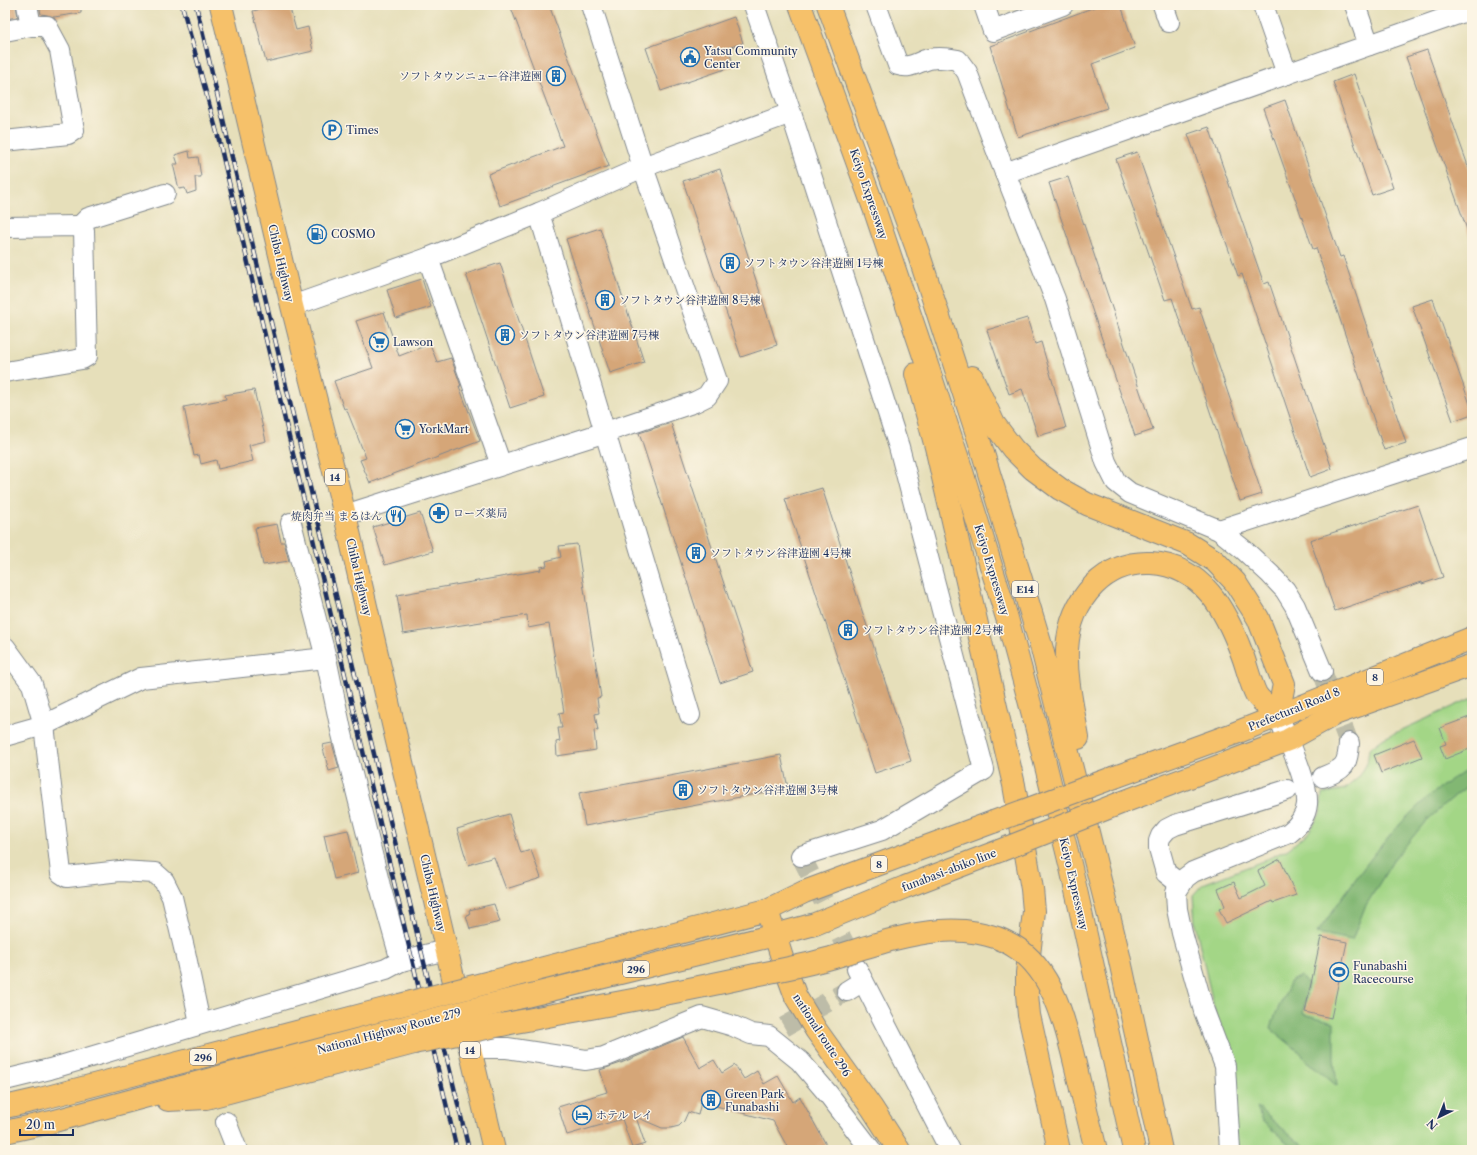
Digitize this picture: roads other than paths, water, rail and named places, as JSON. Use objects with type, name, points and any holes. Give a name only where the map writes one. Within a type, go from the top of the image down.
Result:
[{"type":"main road","name":"Chiba Highway","points":[[221,5],[292,306],[345,515],[494,1150]]},
{"type":"main road","name":"Keiyo Expressway","points":[[800,5],[875,211],[958,458],[1007,618],[1036,726],[1069,860],[1134,1150]]},
{"type":"main road","name":"E14","points":[[828,5],[917,249],[984,454],[1042,649],[1119,956],[1161,1150]]},
{"type":"main road","points":[[875,211],[913,366],[936,447],[1017,800],[1032,889],[1034,912],[1027,973],[1028,1001],[1058,1150]]},
{"type":"main road","points":[[917,249],[982,401],[994,424],[1013,449],[1033,469],[1060,490],[1087,504],[1188,544],[1215,561],[1235,582],[1258,618],[1284,684],[1278,715]]},
{"type":"main road","points":[[1119,956],[1073,709],[1067,669],[1066,646],[1070,625],[1078,606],[1088,591],[1102,577],[1119,567],[1139,563],[1160,564],[1178,569],[1197,579],[1221,608],[1234,636],[1257,695],[1278,715]]},
{"type":"main road","name":"Prefectural Road 8","points":[[767,910],[804,892],[1233,734],[1472,638]]},
{"type":"main road","name":"Prefectural Road 8","points":[[1123,802],[1288,740],[1335,714],[1472,665]]},
{"type":"main road","name":"funabasi-abiko line","points":[[775,935],[815,924],[905,887],[1123,802]]},
{"type":"main road","name":"national route 296","points":[[767,910],[796,997],[816,1030],[872,1108],[899,1150]]},
{"type":"main road","name":"National Highway Route 279","points":[[5,1107],[767,910]]},
{"type":"main road","points":[[411,1035],[527,1019],[698,988],[829,958],[878,943],[918,934],[965,930],[989,936],[1012,945],[1034,963],[1047,981],[1058,1007],[1068,1039],[1096,1150]]},
{"type":"main road","name":"National Highway Route 279","points":[[5,1132],[52,1122],[120,1103],[411,1035],[498,1003],[775,935]]},
{"type":"street","points":[[27,5],[31,26]]},
{"type":"street","points":[[345,515],[606,432],[695,402],[707,396],[717,381],[644,167],[591,5]]},
{"type":"street","points":[[754,5],[792,113],[899,446],[984,770],[882,830],[801,856]]},
{"type":"street","points":[[876,5],[898,65],[906,67],[929,59],[948,58],[958,60],[967,72],[1055,299],[1106,462],[1116,482],[1130,493],[1219,530],[1260,564],[1285,590],[1295,606],[1322,671]]},
{"type":"street","points":[[984,5],[993,31],[1063,5]]},
{"type":"street","points":[[1263,5],[1287,74]]},
{"type":"street","points":[[1355,5],[1369,45]]},
{"type":"street","points":[[1005,173],[1472,9]]},
{"type":"street","points":[[5,31],[31,26],[47,26],[60,50],[74,130],[68,134],[5,142]]},
{"type":"street","points":[[292,306],[428,258],[540,213],[644,167],[792,113]]},
{"type":"street","points":[[5,227],[80,226],[88,218],[165,194]]},
{"type":"street","points":[[540,213],[690,715]]},
{"type":"street","points":[[5,372],[82,359],[87,356],[84,230],[80,226]]},
{"type":"street","points":[[428,258],[501,465]]},
{"type":"street","points":[[1219,530],[1472,448]]},
{"type":"street","points":[[291,523],[326,658],[341,730],[376,872],[401,962]]},
{"type":"street","points":[[5,647],[32,684],[44,725],[61,873],[67,877],[120,871],[155,873],[164,881],[172,897],[200,1024]]},
{"type":"street","points":[[5,736],[44,725],[141,678],[326,658]]},
{"type":"street","points":[[1230,1150],[1225,1066],[1204,1011],[1182,933],[1177,909],[1176,892],[1185,878],[1193,872],[1211,863],[1281,837],[1297,827],[1305,813],[1307,803],[1303,778],[1278,715]]},
{"type":"street","points":[[1323,777],[1336,772],[1344,766],[1349,758],[1349,743]]},
{"type":"street","points":[[1180,884],[1166,873],[1159,848],[1161,836],[1167,829],[1175,825],[1287,790]]},
{"type":"street","points":[[5,1080],[50,1069],[386,969],[401,962],[446,950]]},
{"type":"street","points":[[856,980],[950,1150]]},
{"type":"street","points":[[470,1050],[483,1048],[507,1048],[586,1060],[604,1057],[702,1017],[733,1026],[751,1034],[777,1032],[829,1095],[871,1150]]},
{"type":"street","points":[[226,1122],[237,1150]]},
{"type":"tunnel","points":[[1322,671],[1349,743]]},
{"type":"tunnel","points":[[801,856],[856,967]]},
{"type":"tunnel","points":[[784,1027],[847,991]]},
{"type":"railway","points":[[182,5],[219,140],[457,1150]]},
{"type":"railway","points":[[196,5],[469,1150]]},
{"type":"place","name":"Yatsu Community Center","points":[[690,57]]},
{"type":"place","name":"ソフトタウンニュー谷津遊園","points":[[556,76]]},
{"type":"place","name":"Times","points":[[332,130]]},
{"type":"place","name":"COSMO","points":[[317,234]]},
{"type":"place","name":"ソフトタウン谷津遊園 1号棟","points":[[730,263]]},
{"type":"place","name":"ソフトタウン谷津遊園 8号棟","points":[[605,300]]},
{"type":"place","name":"ソフトタウン谷津遊園 7号棟","points":[[505,335]]},
{"type":"place","name":"Lawson","points":[[379,342]]},
{"type":"place","name":"YorkMart","points":[[405,429]]},
{"type":"place","name":"ローズ薬局","points":[[439,513]]},
{"type":"place","name":"焼肉弁当 まるはん","points":[[396,516]]},
{"type":"place","name":"ソフトタウン谷津遊園 4号棟","points":[[696,553]]},
{"type":"place","name":"ソフトタウン谷津遊園 2号棟","points":[[848,630]]},
{"type":"place","name":"ソフトタウン谷津遊園 3号棟","points":[[683,790]]},
{"type":"place","name":"Funabashi Racecourse","points":[[1339,972]]},
{"type":"place","name":"Green Park Funabashi","points":[[711,1100]]},
{"type":"place","name":"ホテル レイ","points":[[582,1115]]}]
